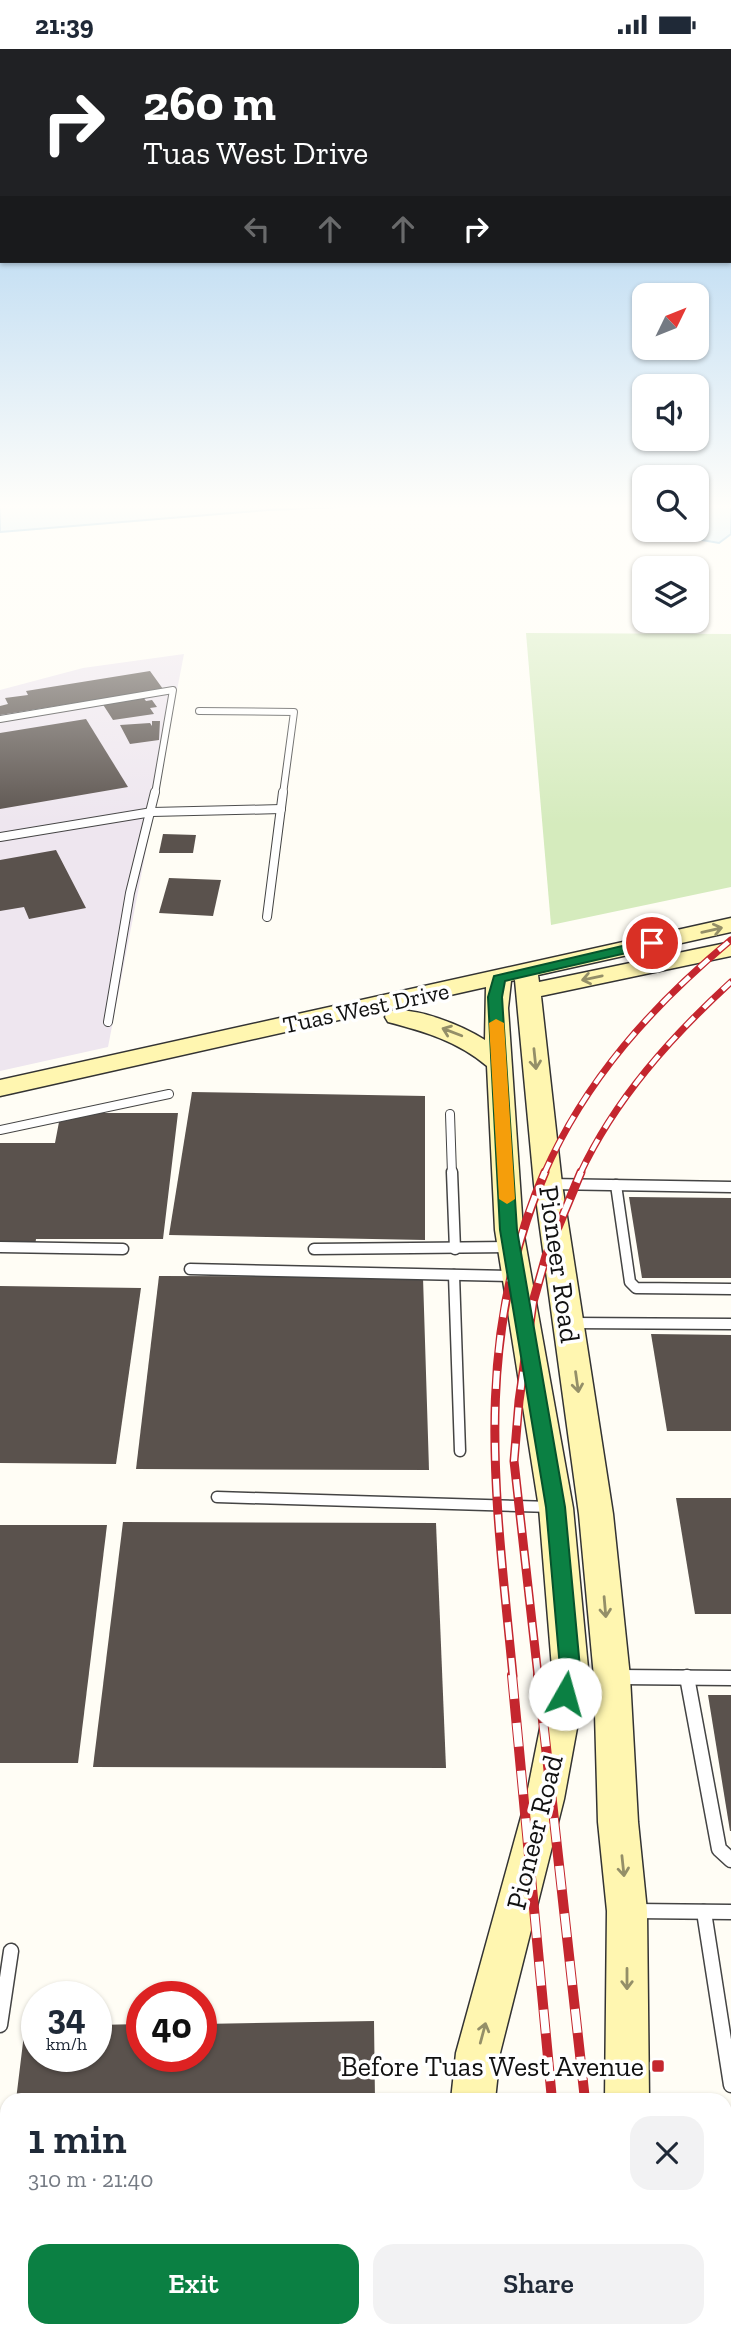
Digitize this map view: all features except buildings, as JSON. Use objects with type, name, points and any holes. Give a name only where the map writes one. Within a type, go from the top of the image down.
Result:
[{"type":"street","name":"Tuas West Drive","points":[[527,982],[731,925]]},
{"type":"street","name":"Tuas West Drive","points":[[0,1087],[527,982],[731,949]]},
{"type":"street","name":"Pioneer Road","points":[[527,982],[548,1184],[596,1514],[612,1677],[618,1822],[627,1911],[627,2093]]},
{"type":"street","name":"Tuas West Drive","points":[[0,1100],[397,1017],[497,988]]},
{"type":"street","name":"Pioneer Road","points":[[474,2093],[478,2053],[545,1799],[570,1668],[556,1507],[514,1262],[498,1063],[497,988]]},
{"type":"street","points":[[397,1017],[454,1031],[474,1042],[498,1063]]},
{"type":"lane","points":[[0,719],[173,690],[152,812],[130,893],[108,1022]]},
{"type":"lane","points":[[199,711],[294,712],[267,917]]},
{"type":"lane","points":[[0,837],[152,812],[281,809]]},
{"type":"lane","points":[[0,1130],[169,1094]]},
{"type":"lane","points":[[450,1114],[455,1249]]},
{"type":"lane","points":[[548,1184],[731,1187]]},
{"type":"lane","points":[[616,1185],[630,1282],[636,1288],[731,1289]]},
{"type":"lane","points":[[0,1247],[123,1249]]},
{"type":"lane","points":[[314,1249],[455,1249],[514,1262]]},
{"type":"lane","points":[[190,1269],[454,1275],[514,1262]]},
{"type":"lane","points":[[454,1275],[460,1451]]},
{"type":"lane","points":[[568,1323],[731,1324]]},
{"type":"lane","points":[[217,1497],[556,1507]]},
{"type":"lane","points":[[612,1677],[731,1678]]},
{"type":"lane","points":[[687,1677],[719,1849],[731,1860]]},
{"type":"lane","points":[[627,1911],[731,1912]]},
{"type":"lane","points":[[704,1912],[731,2085]]},
{"type":"lane","points":[[0,2025],[11,1951]]},
{"type":"shaded area","points":[[184,654],[108,1047],[0,1071],[0,690],[83,668]]},
{"type":"green space","points":[[526,633],[731,634],[731,887],[551,925]]},
{"type":"railway","points":[[544,1174],[580,1107],[624,1046],[674,991],[731,940]]},
{"type":"railway","points":[[581,1172],[594,1146],[627,1095],[666,1047],[731,982]]},
{"type":"railway","points":[[513,1676],[496,1484],[498,1360],[506,1298],[522,1235],[545,1172]]},
{"type":"railway","points":[[538,1676],[514,1461],[519,1401],[533,1302],[546,1256],[581,1172]]},
{"type":"railway","points":[[512,1675],[551,2093]]},
{"type":"railway","points":[[538,1675],[584,2093]]},
{"type":"slow traffic","points":[[496,1023],[507,1199]]},
{"type":"place","name":"Before Tuas West Avenue","points":[[658,2066]]},
{"type":"route","points":[[565,1694],[570,1668],[556,1507],[509,1230],[495,997],[499,979],[652,943]]}]
